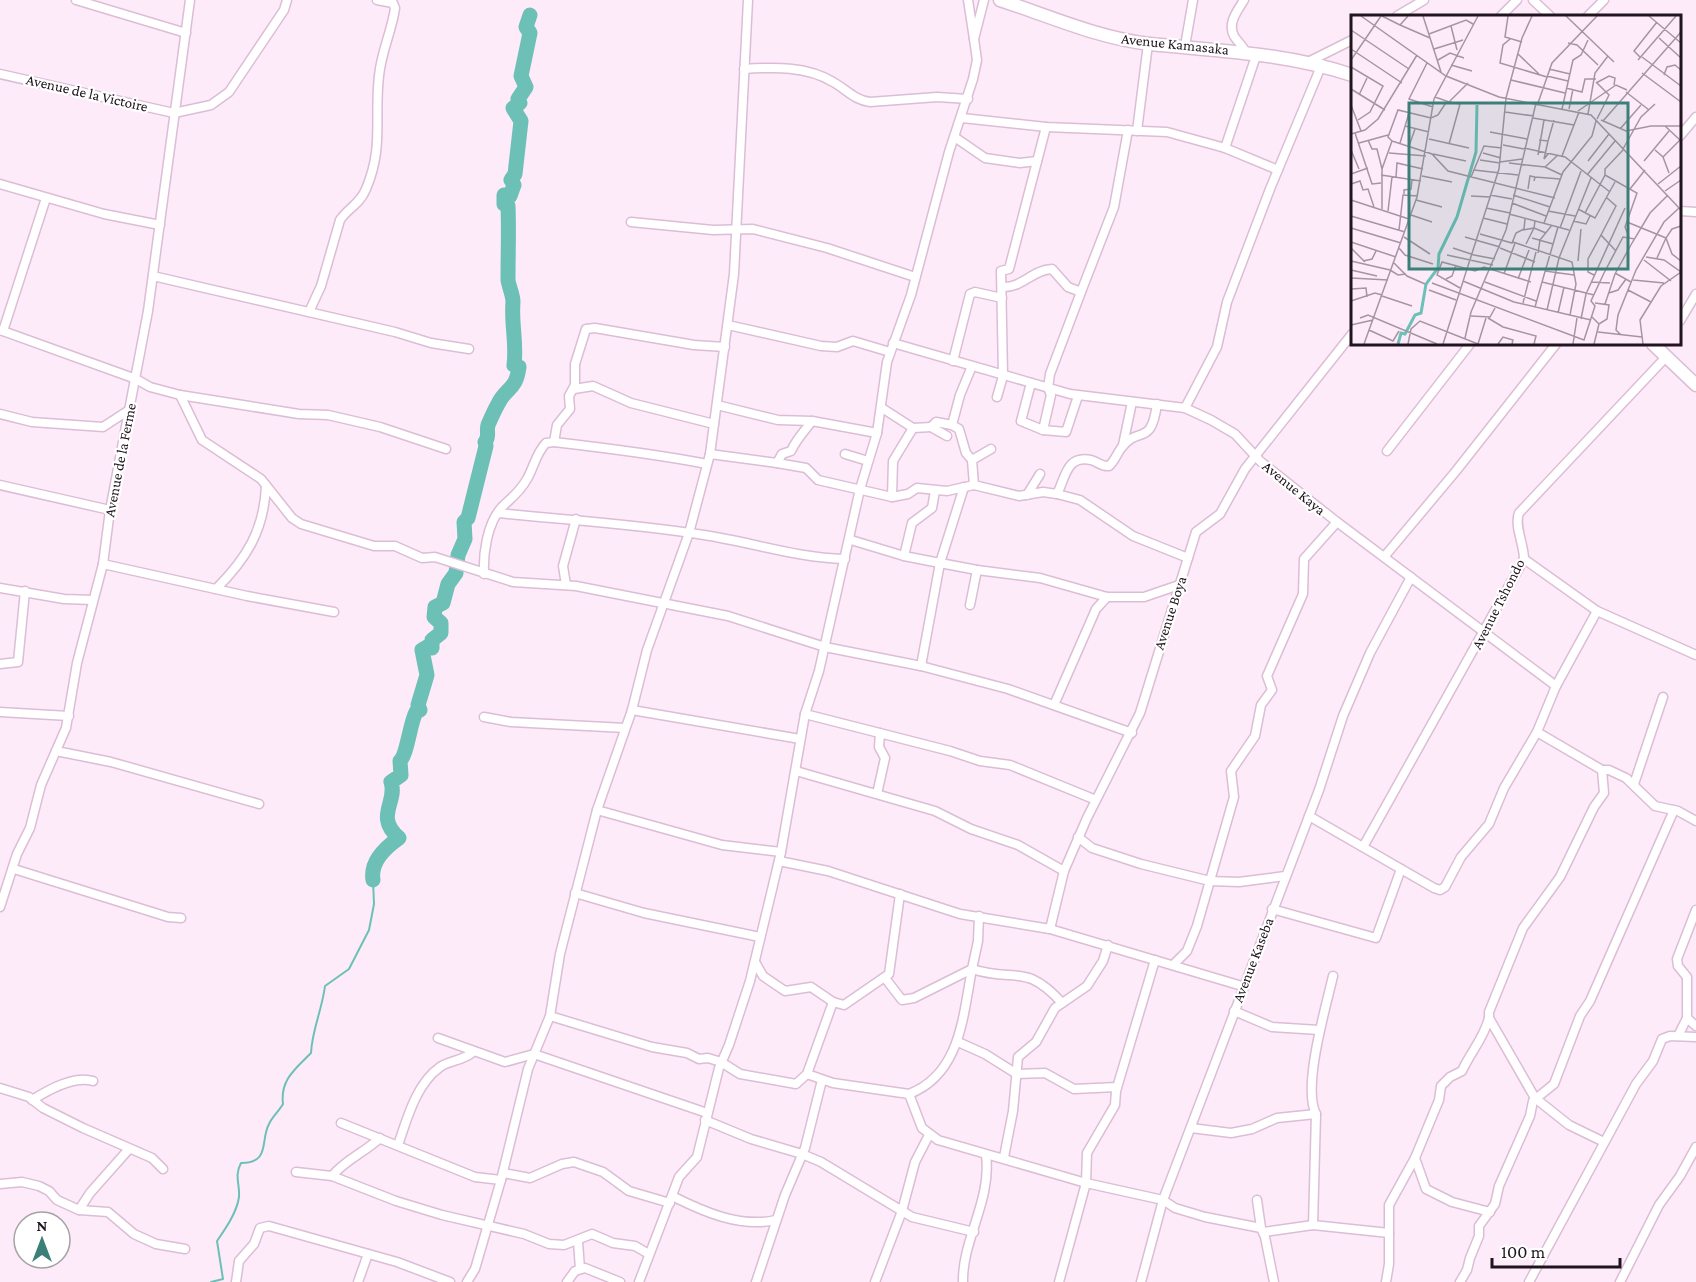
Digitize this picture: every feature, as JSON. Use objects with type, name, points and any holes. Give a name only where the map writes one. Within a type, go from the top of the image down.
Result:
[{"type":"street","points":[[76,0],[186,33]]},
{"type":"street","name":"Avenue de la Ferme","points":[[0,907],[17,854],[35,812],[39,792],[69,716],[77,663],[103,564],[110,510],[136,379],[153,276],[190,0]]},
{"type":"street","points":[[174,113],[211,105],[229,92],[284,10],[287,0]]},
{"type":"street","points":[[309,312],[321,286],[340,220],[345,213],[356,206],[366,192],[378,149],[379,131],[375,104],[381,60],[395,8],[393,3],[381,0]]},
{"type":"street","points":[[467,1282],[475,1269],[502,1176],[528,1070],[550,1016],[560,954],[597,810],[632,710],[647,650],[689,533],[710,453],[735,274],[735,228],[748,0]]},
{"type":"street","points":[[639,1282],[679,1177],[697,1157],[721,1062],[755,962],[780,856],[800,739],[851,540],[860,489],[877,433],[892,348],[907,309],[949,152],[956,138],[976,69],[968,0]]},
{"type":"street","points":[[974,39],[979,28],[984,0]]},
{"type":"street","name":"Avenue Kamasaka","points":[[1001,0],[1089,30],[1148,44],[1251,52],[1322,64],[1351,74]]},
{"type":"street","points":[[1185,46],[1193,0]]},
{"type":"street","points":[[1225,148],[1251,52],[1233,34],[1232,28],[1233,18],[1244,0]]},
{"type":"street","points":[[1404,9],[1424,0]]},
{"type":"street","points":[[1502,15],[1517,0]]},
{"type":"street","points":[[1533,0],[1550,15]]},
{"type":"street","points":[[1589,15],[1604,0]]},
{"type":"street","points":[[1310,62],[1351,41]]},
{"type":"street","points":[[1078,396],[1066,432],[1043,430],[1022,421],[1039,385],[1050,374],[1114,207],[1132,131],[1148,44]]},
{"type":"street","points":[[1185,408],[1217,347],[1227,302],[1322,64]]},
{"type":"street","points":[[744,69],[811,72],[834,82],[861,101],[919,98],[968,99]]},
{"type":"street","name":"Avenue de la Victoire","points":[[0,74],[174,113]]},
{"type":"street","points":[[1681,135],[1696,117]]},
{"type":"street","points":[[962,118],[1046,127],[1183,135],[1225,148],[1278,170]]},
{"type":"street","points":[[997,397],[1004,376],[1001,272],[1009,269],[1018,243],[1046,127]]},
{"type":"street","points":[[956,138],[985,158],[1020,163],[1037,161]]},
{"type":"street","points":[[0,184],[104,214],[160,225]]},
{"type":"street","points":[[45,198],[2,330],[136,379],[150,387],[299,414],[328,415],[380,427],[446,449]]},
{"type":"street","points":[[1681,211],[1696,212]]},
{"type":"street","points":[[631,222],[719,230],[753,229],[828,248],[915,277]]},
{"type":"street","points":[[1003,287],[1016,288],[1041,270],[1052,269],[1068,286],[1081,292]]},
{"type":"street","points":[[153,276],[431,343],[469,349]]},
{"type":"street","points":[[953,361],[970,294],[975,292],[1002,298]]},
{"type":"street","points":[[1681,319],[1696,294]]},
{"type":"street","name":"Avenue Kaya","points":[[728,325],[821,346],[837,347],[853,341],[892,348],[953,361],[1078,396],[1185,408],[1235,434],[1255,455],[1336,522],[1556,686]]},
{"type":"street","points":[[554,442],[556,425],[570,409],[569,396],[574,388],[575,364],[584,333],[590,328],[694,345],[725,347]]},
{"type":"street","name":"Avenue Boya","points":[[1050,929],[1064,871],[1078,837],[1132,733],[1197,530],[1220,514],[1232,488],[1255,455],[1351,336]]},
{"type":"street","points":[[1387,451],[1469,345]]},
{"type":"street","points":[[1384,557],[1456,471],[1555,345]]},
{"type":"street","points":[[1661,349],[1696,385]]},
{"type":"street","name":"Avenue Tshondo","points":[[1363,847],[1524,559],[1517,519],[1519,513],[1661,349]]},
{"type":"street","points":[[952,425],[960,395],[972,366]]},
{"type":"street","points":[[1039,385],[1051,395],[1043,430]]},
{"type":"street","points":[[574,388],[593,386],[631,403],[714,424]]},
{"type":"street","points":[[180,394],[202,440],[255,473],[292,518],[301,524],[374,546],[394,546],[417,556],[435,557],[484,574],[527,584],[566,585],[728,616],[825,647],[921,666],[1008,689],[1132,733]]},
{"type":"street","points":[[1057,494],[1068,465],[1073,461],[1092,460],[1105,467],[1109,466],[1123,446],[1132,402]]},
{"type":"street","points":[[1123,446],[1147,432],[1154,422],[1156,404]]},
{"type":"street","points":[[717,405],[778,420],[812,421],[877,433]]},
{"type":"street","points":[[882,408],[913,428],[931,427],[947,436]]},
{"type":"street","points":[[0,414],[32,422],[103,428],[129,410]]},
{"type":"street","points":[[777,463],[782,454],[791,451],[798,436],[812,421]]},
{"type":"street","points":[[921,666],[940,563],[969,486],[972,460],[966,453],[959,429],[936,422],[931,427]]},
{"type":"street","points":[[892,497],[893,461],[913,428]]},
{"type":"street","points":[[484,574],[487,542],[498,513],[517,495],[538,452],[546,443],[596,445],[616,452],[641,452],[707,464]]},
{"type":"street","points":[[972,460],[991,449]]},
{"type":"street","points":[[710,453],[806,468],[818,480],[892,497],[908,494],[917,488],[935,491],[956,490],[969,486],[1027,495],[1043,492],[1057,494],[1080,500],[1132,536],[1188,558]]},
{"type":"street","points":[[845,454],[868,461]]},
{"type":"street","points":[[1027,495],[1040,474]]},
{"type":"street","points":[[0,485],[110,510]]},
{"type":"street","points":[[216,589],[239,567],[249,550],[263,511],[266,486]]},
{"type":"street","points":[[904,556],[912,523],[932,508],[935,491]]},
{"type":"street","points":[[498,513],[576,519],[689,533],[807,556],[845,559]]},
{"type":"street","points":[[566,585],[562,566],[576,519]]},
{"type":"street","points":[[1173,965],[1187,951],[1192,940],[1234,797],[1231,771],[1255,736],[1261,705],[1272,690],[1273,686],[1267,676],[1303,594],[1304,559],[1336,522]]},
{"type":"street","points":[[851,540],[904,556],[977,570],[1040,578],[1107,597],[1144,597],[1179,585]]},
{"type":"street","points":[[1524,559],[1597,611],[1696,655]]},
{"type":"street","points":[[103,564],[334,612]]},
{"type":"street","points":[[970,605],[977,570]]},
{"type":"street","name":"Avenue Kaseba","points":[[1141,1282],[1163,1200],[1242,986],[1256,958],[1272,909],[1309,816],[1356,685],[1411,577]]},
{"type":"street","points":[[0,588],[63,599],[93,600]]},
{"type":"street","points":[[0,664],[18,662],[25,591]]},
{"type":"street","points":[[1054,705],[1096,609],[1107,597]]},
{"type":"street","points":[[1309,816],[1440,890],[1445,886],[1455,866],[1489,824],[1504,788],[1537,732],[1556,686],[1597,611]]},
{"type":"street","points":[[1634,784],[1663,697]]},
{"type":"street","points":[[632,710],[800,739]]},
{"type":"street","points":[[0,712],[69,716]]},
{"type":"street","points":[[806,714],[974,759],[1010,765],[1096,800]]},
{"type":"street","points":[[484,717],[511,722],[625,728]]},
{"type":"street","points":[[1537,732],[1602,770],[1609,770],[1634,784],[1655,807],[1674,810],[1696,821]]},
{"type":"street","points":[[877,794],[885,758],[879,747],[880,733]]},
{"type":"street","points":[[56,751],[111,762],[259,804]]},
{"type":"street","points":[[1386,1282],[1389,1205],[1415,1158],[1439,1100],[1441,1086],[1449,1077],[1462,1071],[1472,1049],[1485,1034],[1523,928],[1560,876],[1594,807],[1604,793],[1602,770]]},
{"type":"street","points":[[796,771],[935,811],[971,829],[1018,844],[1064,871]]},
{"type":"street","points":[[597,810],[722,845],[780,856],[960,914],[1050,929],[1242,986]]},
{"type":"street","points":[[1460,1282],[1467,1270],[1479,1236],[1479,1226],[1490,1212],[1535,1098],[1556,1080],[1580,1016],[1590,1001],[1674,810]]},
{"type":"street","points":[[1078,837],[1092,848],[1142,864],[1210,881],[1239,882],[1285,876]]},
{"type":"street","points":[[14,869],[57,884],[181,918]]},
{"type":"street","points":[[1272,909],[1376,938],[1401,869]]},
{"type":"street","points":[[575,893],[644,913],[760,937]]},
{"type":"street","points":[[755,962],[763,976],[785,991],[811,987],[833,1002],[843,1005],[885,978],[890,971],[900,894]]},
{"type":"street","points":[[1678,1036],[1687,1018],[1687,976],[1678,966],[1677,958],[1695,915]]},
{"type":"street","points":[[807,1074],[822,1080],[909,1094],[936,1074],[950,1059],[958,1042],[978,941],[979,916]]},
{"type":"street","points":[[1004,1157],[1014,1110],[1018,1057],[1036,1042],[1055,1008],[1087,986],[1103,961],[1108,945]]},
{"type":"street","points":[[1059,1282],[1086,1183],[1087,1153],[1115,1105],[1117,1087],[1155,960]]},
{"type":"street","points":[[885,978],[902,1000],[915,998],[972,969],[1027,975],[1047,986],[1062,1003]]},
{"type":"street","points":[[750,981],[763,976]]},
{"type":"street","points":[[1313,1225],[1317,1114],[1311,1098],[1319,1030],[1333,976]]},
{"type":"street","points":[[550,1016],[652,1047],[687,1053],[699,1059],[708,1058],[721,1062],[740,1074],[790,1084],[801,1082],[807,1074],[833,1002]]},
{"type":"street","points":[[1233,1011],[1272,1028],[1319,1030]]},
{"type":"street","points":[[1489,1018],[1535,1098],[1569,1125],[1604,1142]]},
{"type":"street","points":[[1687,1018],[1696,1026]]},
{"type":"street","points":[[1528,1282],[1636,1084],[1653,1061],[1662,1039],[1678,1036],[1696,1037]]},
{"type":"street","points":[[438,1038],[505,1062],[534,1054],[706,1117],[750,1139],[802,1154],[920,1220],[974,1232]]},
{"type":"street","points":[[958,1042],[985,1054],[1017,1074],[1045,1073],[1074,1089],[1117,1087]]},
{"type":"street","points":[[398,1145],[415,1100],[427,1081],[442,1065],[461,1061],[473,1052]]},
{"type":"street","points":[[32,1100],[47,1090],[72,1081],[80,1079],[93,1081]]},
{"type":"street","points":[[756,1282],[776,1220],[802,1154],[822,1080]]},
{"type":"street","points":[[0,1088],[32,1100],[43,1108],[152,1158],[163,1169]]},
{"type":"street","points":[[909,1094],[919,1122],[928,1135],[986,1155],[1004,1157],[1086,1183],[1163,1200],[1183,1211],[1263,1230],[1313,1225],[1389,1233]]},
{"type":"street","points":[[1191,1128],[1232,1133],[1252,1129],[1277,1118],[1317,1114]]},
{"type":"street","points":[[341,1123],[475,1178],[502,1176],[530,1178],[562,1164],[574,1162],[603,1172],[629,1191],[671,1200],[745,1223],[760,1224],[776,1220]]},
{"type":"street","points":[[875,1282],[902,1211],[915,1162],[928,1135]]},
{"type":"street","points":[[332,1176],[340,1166],[367,1150],[380,1138]]},
{"type":"street","points":[[1620,1282],[1659,1205],[1693,1160],[1696,1147]]},
{"type":"street","points":[[79,1210],[90,1192],[129,1149]]},
{"type":"street","points":[[963,1282],[964,1269],[983,1198],[986,1155]]},
{"type":"street","points":[[1415,1158],[1426,1190],[1452,1202],[1490,1212]]},
{"type":"street","points":[[296,1172],[332,1176],[396,1201],[524,1234],[556,1246],[578,1242],[592,1234],[614,1243],[635,1246],[649,1254]]},
{"type":"street","points":[[0,1184],[27,1182],[49,1191],[57,1200],[79,1210],[104,1210],[140,1237],[156,1244],[185,1250]]},
{"type":"street","points":[[1257,1200],[1274,1282]]},
{"type":"street","points":[[236,1282],[239,1261],[254,1244],[260,1228],[269,1226],[368,1254],[450,1282]]},
{"type":"street","points":[[567,1282],[580,1269],[578,1242]]},
{"type":"street","points":[[358,1282],[368,1254]]},
{"type":"street","points":[[580,1269],[598,1272],[620,1282]]},
{"type":"waterway","points":[[373,880],[376,861],[384,850],[399,838],[388,823],[388,809],[392,796],[391,782],[401,775],[400,761],[405,752],[414,717],[420,710],[418,705],[427,675],[422,650],[427,647],[432,648],[432,640],[441,633],[441,623],[434,617],[435,607],[443,603],[448,584],[456,573],[458,555],[465,539],[464,522],[468,518],[486,446],[488,425],[501,399],[516,381],[518,375],[519,367],[514,365],[513,299],[508,280],[508,206],[504,204],[504,195],[510,196],[514,185],[511,180],[515,174],[521,121],[513,108],[520,103],[518,99],[526,87],[521,76],[530,33],[526,27],[530,15]]},
{"type":"waterway","points":[[211,1282],[223,1279],[217,1241],[231,1220],[238,1203],[238,1176],[241,1163],[250,1162],[261,1155],[266,1130],[283,1104],[286,1082],[311,1053],[325,986],[349,969],[369,930],[374,904],[373,880]]}]
